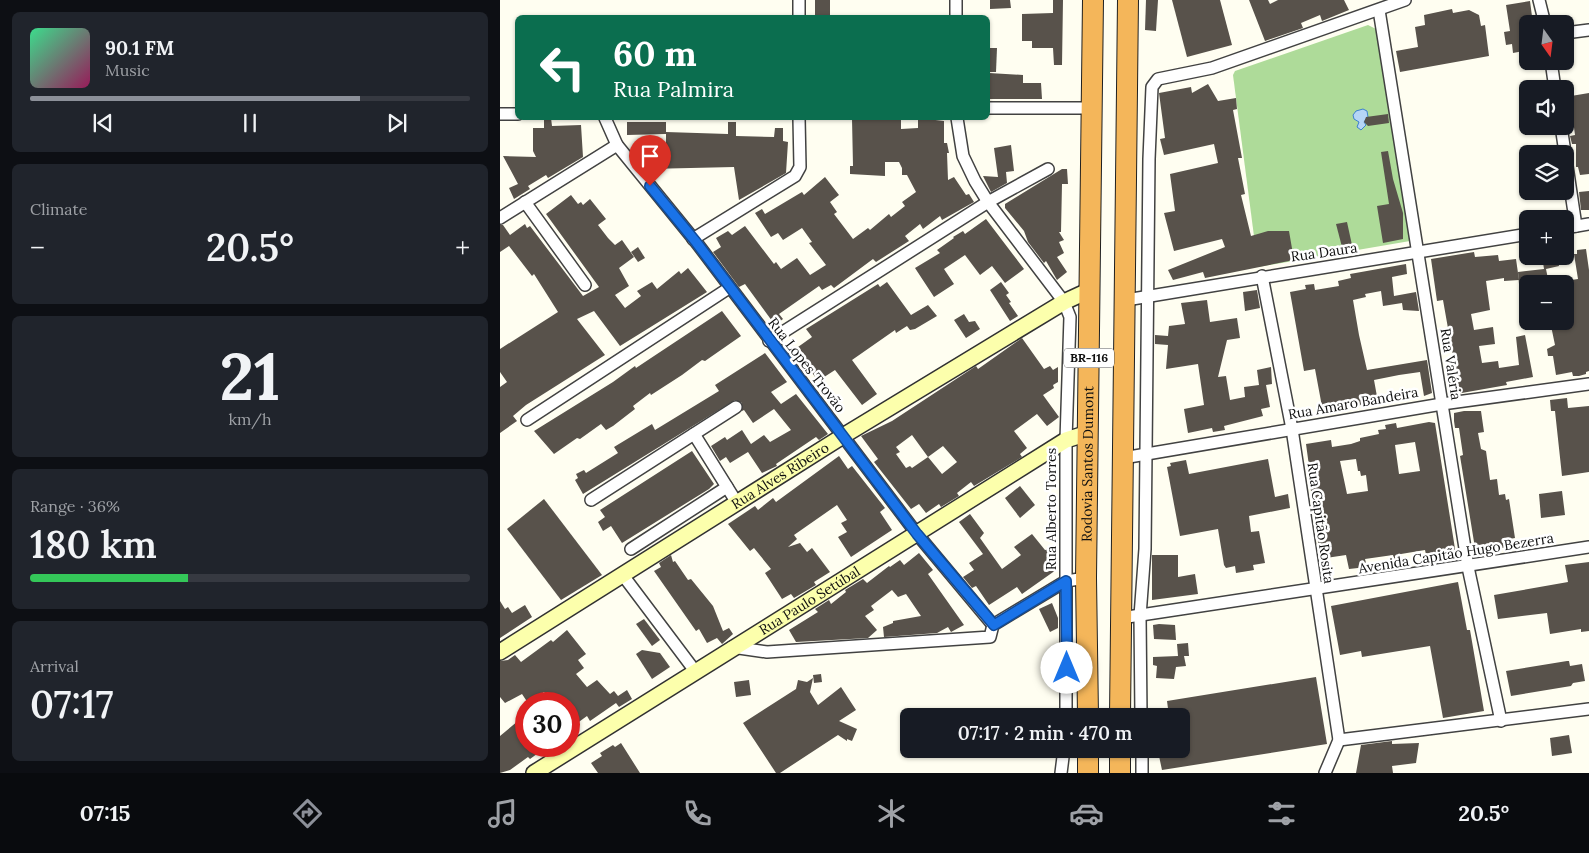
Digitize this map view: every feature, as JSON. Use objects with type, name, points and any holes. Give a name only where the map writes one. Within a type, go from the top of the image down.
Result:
[{"type":"highway","name":"Rodovia Santos Dumont","points":[[1088,708],[1086,578],[1093,0]]},
{"type":"highway","name":"BR-116","points":[[1120,708],[1128,0]]},
{"type":"highway","points":[[1088,758],[1088,773]]},
{"type":"highway","points":[[1120,758],[1120,773]]},
{"type":"street","points":[[799,0],[799,15]]},
{"type":"street","points":[[956,0],[956,15]]},
{"type":"street","points":[[1142,708],[1140,616],[1145,549],[1149,159],[1150,98],[1152,87],[1158,79],[1212,68],[1405,0]]},
{"type":"street","points":[[1540,0],[1543,15]]},
{"type":"street","name":"Rua Valéria","points":[[1379,10],[1468,567],[1501,721]]},
{"type":"street","points":[[1574,32],[1589,30]]},
{"type":"street","points":[[990,108],[1092,108]]},
{"type":"street","points":[[500,114],[515,114]]},
{"type":"street","name":"Rua Lopes Trovão","points":[[606,120],[617,145],[693,239],[917,534],[994,625]]},
{"type":"street","points":[[693,239],[795,176],[800,167],[799,120]]},
{"type":"street","points":[[957,120],[962,156],[988,202],[1064,302]]},
{"type":"street","points":[[1562,135],[1568,210]]},
{"type":"street","points":[[500,218],[617,145]]},
{"type":"street","points":[[1127,159],[1149,159]]},
{"type":"street","points":[[769,341],[988,202],[1048,169]]},
{"type":"street","points":[[524,202],[585,285]]},
{"type":"street","points":[[1574,226],[1589,224]]},
{"type":"street","name":"Rua Daura","points":[[1126,300],[1262,276],[1519,236]]},
{"type":"street","name":"Rua Capitão Rosita","points":[[1262,276],[1292,429],[1339,740]]},
{"type":"street","points":[[527,420],[729,288]]},
{"type":"street","name":"Rua Alves Ribeiro","points":[[500,652],[843,436],[1064,302],[1090,290]]},
{"type":"street","name":"Rua Alberto Torres","points":[[1064,302],[1068,309],[1071,327],[1066,440],[1066,708]]},
{"type":"street","name":"Rua Amaro Bandeira","points":[[1123,458],[1442,404],[1589,384]]},
{"type":"street","points":[[591,500],[736,407]]},
{"type":"street","name":"Rua Paulo Setúbal","points":[[534,773],[1066,440],[1088,433]]},
{"type":"street","points":[[694,434],[737,503]]},
{"type":"street","points":[[631,548],[727,487]]},
{"type":"street","name":"Avenida Capitão Hugo Bezerra","points":[[1120,618],[1468,567],[1589,547]]},
{"type":"street","points":[[622,574],[695,671]]},
{"type":"street","points":[[732,648],[767,652],[990,637],[994,625],[1066,581],[1086,578]]},
{"type":"street","points":[[1325,773],[1339,740],[1589,709]]},
{"type":"street","points":[[1061,773],[1063,758]]},
{"type":"street","points":[[1142,758],[1142,773]]},
{"type":"green space","points":[[1368,25],[1378,30],[1410,241],[1258,267],[1233,75],[1235,71]]},
{"type":"water","points":[[1363,109],[1367,111],[1368,117],[1364,122],[1366,125],[1361,130],[1357,127],[1359,122],[1354,119],[1353,115],[1356,111]]},
{"type":"building","points":[[815,0],[830,0],[830,15],[815,15]]},
{"type":"building","points":[[990,0],[1010,0],[1011,8],[990,9]]},
{"type":"building","points":[[1053,0],[1063,0],[1062,65],[1054,65],[1053,48],[1032,48],[1032,41],[1022,41],[1022,14],[1053,13]]},
{"type":"building","points":[[1146,0],[1158,0],[1156,31],[1145,30]]},
{"type":"building","points":[[1172,0],[1220,0],[1232,45],[1187,57]]},
{"type":"building","points":[[1249,0],[1268,0],[1270,4],[1278,0],[1344,0],[1349,10],[1322,21],[1320,15],[1301,23],[1303,28],[1265,41]]},
{"type":"building","points":[[1530,1],[1532,15],[1519,15],[1519,52],[1513,53],[1512,44],[1506,45],[1504,32],[1510,31],[1506,5]]},
{"type":"building","points":[[1452,9],[1453,13],[1469,10],[1479,15],[1481,26],[1485,25],[1489,56],[1400,72],[1396,51],[1418,47],[1415,27],[1425,25],[1424,15]]},
{"type":"building","points":[[990,48],[997,48],[996,72],[990,72]]},
{"type":"building","points":[[990,73],[1023,75],[1023,83],[1041,83],[1042,99],[990,99]]},
{"type":"building","points":[[1208,84],[1218,101],[1236,98],[1237,109],[1233,110],[1242,158],[1238,158],[1245,194],[1241,195],[1251,236],[1268,231],[1289,231],[1294,260],[1205,278],[1203,272],[1173,280],[1168,270],[1225,247],[1222,239],[1174,251],[1164,213],[1175,211],[1170,174],[1218,163],[1214,144],[1164,155],[1160,139],[1165,138],[1159,93],[1191,87],[1192,93]]},
{"type":"building","points":[[1589,93],[1589,174],[1580,175],[1578,167],[1576,167],[1576,144],[1572,144],[1570,136],[1575,135],[1574,96]]},
{"type":"building","points":[[1388,114],[1389,123],[1368,126],[1364,122],[1366,117]]},
{"type":"building","points":[[544,120],[551,120],[552,126],[581,125],[583,157],[548,178],[546,175],[528,186],[530,189],[514,199],[509,188],[518,184],[503,156],[536,157],[533,151],[533,128],[544,128]]},
{"type":"building","points":[[852,120],[901,120],[901,129],[918,128],[918,120],[944,121],[944,143],[947,143],[949,153],[947,153],[948,180],[954,177],[966,195],[969,194],[974,202],[942,220],[940,216],[923,229],[920,224],[905,236],[909,241],[876,262],[873,259],[834,288],[831,285],[822,290],[819,286],[779,314],[783,319],[775,325],[745,284],[739,287],[713,252],[721,247],[716,238],[728,231],[732,235],[745,226],[774,264],[776,262],[781,269],[797,258],[810,275],[826,265],[809,243],[812,242],[802,228],[783,240],[778,233],[771,237],[755,213],[762,209],[765,214],[802,192],[804,195],[825,177],[839,195],[830,202],[837,212],[834,214],[853,239],[868,228],[870,230],[889,214],[891,217],[905,206],[902,202],[916,192],[907,175],[902,175],[902,168],[899,162],[885,162],[885,176],[850,174],[850,166],[853,166]]},
{"type":"building","points":[[627,122],[666,122],[666,134],[627,135]]},
{"type":"building","points":[[728,122],[736,122],[736,136],[774,137],[775,128],[783,128],[783,141],[788,142],[786,173],[739,200],[734,167],[647,169],[640,160],[666,159],[666,132],[728,134]]},
{"type":"building","points":[[1011,145],[1014,171],[1006,172],[1007,183],[991,192],[983,176],[998,177],[994,148]]},
{"type":"building","points":[[1388,151],[1393,179],[1403,213],[1403,239],[1383,243],[1377,206],[1389,204],[1381,152]]},
{"type":"building","points":[[1062,169],[1067,169],[1068,184],[1062,184],[1061,232],[1059,232],[1064,240],[1059,242],[1064,253],[1057,257],[1067,272],[1057,280],[1046,261],[1044,263],[1028,242],[1024,231],[1005,208],[1005,204]]},
{"type":"building","points":[[1589,191],[1589,210],[1581,210],[1579,192]]},
{"type":"building","points":[[571,195],[578,204],[581,202],[583,205],[590,199],[606,219],[598,225],[615,245],[622,240],[634,257],[619,268],[629,286],[615,295],[625,308],[641,296],[637,291],[652,282],[657,289],[679,271],[681,274],[688,268],[707,292],[620,346],[594,311],[577,319],[605,355],[526,405],[513,416],[517,421],[500,433],[500,387],[507,382],[500,372],[500,349],[558,312],[534,274],[532,276],[509,246],[500,252],[500,225],[503,225],[510,235],[525,224],[527,228],[530,226],[583,296],[599,287],[546,214]]},
{"type":"building","points":[[986,219],[1024,269],[1005,283],[992,266],[980,275],[965,255],[944,269],[954,284],[934,297],[915,268],[940,253],[937,250],[953,237],[963,231],[965,234]]},
{"type":"building","points":[[1347,222],[1352,245],[1342,247],[1336,224]]},
{"type":"building","points":[[638,247],[645,258],[638,262],[631,252]]},
{"type":"building","points":[[1586,249],[1589,270],[1589,371],[1579,376],[1573,376],[1572,372],[1556,375],[1553,356],[1548,356],[1547,349],[1555,345],[1552,330],[1574,330],[1574,280],[1578,279],[1574,254],[1577,254],[1577,250]]},
{"type":"building","points":[[1474,252],[1475,257],[1498,255],[1499,261],[1516,259],[1519,280],[1504,281],[1504,278],[1486,281],[1490,310],[1471,314],[1474,330],[1493,327],[1495,344],[1479,346],[1482,363],[1498,361],[1499,368],[1519,365],[1516,337],[1525,335],[1533,377],[1506,382],[1507,385],[1456,394],[1449,368],[1454,368],[1452,349],[1446,350],[1444,335],[1449,334],[1443,300],[1437,301],[1431,259]]},
{"type":"building","points":[[1406,264],[1407,274],[1392,277],[1394,296],[1416,292],[1419,311],[1403,310],[1402,303],[1383,306],[1381,291],[1365,294],[1366,297],[1353,300],[1359,335],[1367,370],[1427,360],[1432,393],[1424,396],[1420,372],[1399,375],[1374,380],[1378,402],[1323,412],[1315,369],[1304,371],[1290,292],[1306,289],[1305,285],[1314,284],[1315,290],[1339,286],[1338,281],[1351,278],[1350,274]]},
{"type":"building","points":[[1543,265],[1559,265],[1546,269],[1547,275],[1519,275],[1519,284],[1518,272],[1544,269]]},
{"type":"building","points":[[887,282],[911,315],[928,305],[937,316],[915,329],[910,330],[907,326],[896,333],[895,330],[852,360],[877,394],[862,405],[835,370],[818,381],[803,360],[799,363],[791,352],[812,337],[806,329],[878,284],[880,287]]},
{"type":"building","points":[[1001,282],[1009,293],[1006,295],[1011,302],[1009,303],[1018,316],[1010,321],[990,290]]},
{"type":"building","points":[[1257,290],[1260,308],[1245,311],[1243,292]]},
{"type":"building","points":[[1207,300],[1210,322],[1237,318],[1240,338],[1227,340],[1218,377],[1226,376],[1230,400],[1245,397],[1244,387],[1259,385],[1257,370],[1271,367],[1272,384],[1266,385],[1270,407],[1261,409],[1263,416],[1224,426],[1225,430],[1213,432],[1212,428],[1188,433],[1184,409],[1204,405],[1198,364],[1166,369],[1168,345],[1155,344],[1155,335],[1168,336],[1169,326],[1185,324],[1181,303]]},
{"type":"building","points":[[722,311],[741,336],[651,395],[650,393],[633,406],[635,409],[613,426],[606,430],[601,424],[554,454],[534,431],[613,382],[635,366],[636,368]]},
{"type":"building","points":[[964,314],[969,322],[975,321],[980,329],[966,338],[954,320]]},
{"type":"building","points":[[1022,338],[1044,369],[1050,366],[1053,370],[1058,367],[1058,382],[1053,385],[1054,388],[1043,395],[1059,417],[1047,426],[1037,414],[1014,431],[1027,448],[1020,454],[1022,457],[974,486],[971,482],[957,493],[959,496],[941,507],[939,504],[926,513],[919,504],[911,509],[874,462],[878,459],[861,436],[892,421],[976,366],[978,369]],"holes":[[[912,435],[928,457],[912,468],[910,466],[906,468],[896,454],[900,452],[896,447]],[[943,446],[957,462],[942,474],[928,457]]]},
{"type":"building","points":[[765,353],[787,382],[771,392],[781,404],[796,394],[828,434],[819,440],[816,437],[776,464],[777,466],[762,473],[748,452],[730,463],[726,457],[720,461],[711,446],[725,437],[727,440],[742,430],[751,444],[764,435],[770,442],[791,430],[774,409],[753,423],[744,410],[742,411],[742,403],[735,400],[583,494],[575,480],[578,478],[576,474],[584,470],[586,473],[618,453],[614,447],[652,424],[655,430],[719,391],[715,385]]},
{"type":"building","points":[[1567,398],[1568,408],[1589,406],[1589,472],[1562,476],[1555,411],[1551,411],[1550,400]]},
{"type":"building","points":[[1481,411],[1484,432],[1478,433],[1481,449],[1486,451],[1490,480],[1497,479],[1499,495],[1505,494],[1506,500],[1509,499],[1515,538],[1509,539],[1510,546],[1494,550],[1494,553],[1477,556],[1460,456],[1463,455],[1459,428],[1455,428],[1454,421],[1454,413]]},
{"type":"building","points":[[1429,422],[1435,423],[1456,555],[1427,559],[1425,550],[1401,554],[1402,563],[1395,564],[1393,555],[1365,559],[1367,567],[1349,569],[1346,555],[1326,558],[1325,554],[1319,555],[1316,516],[1306,466],[1309,466],[1306,444],[1331,440],[1332,447],[1351,444],[1360,441],[1360,438],[1379,434],[1378,430],[1386,429],[1385,425],[1396,423],[1397,428]],"holes":[[[1415,442],[1420,471],[1399,474],[1395,445]],[[1356,459],[1361,476],[1366,475],[1368,491],[1347,494],[1340,461]]]},
{"type":"building","points":[[692,451],[714,484],[709,489],[622,543],[611,526],[603,531],[598,522],[605,517],[600,510]]},
{"type":"building","points":[[839,456],[848,469],[852,466],[885,508],[880,512],[892,530],[851,557],[838,537],[847,532],[841,523],[847,520],[837,505],[794,535],[797,539],[788,547],[800,543],[807,552],[812,548],[830,572],[814,582],[816,585],[794,598],[791,594],[782,599],[765,573],[771,569],[754,548],[750,551],[728,524],[755,506],[758,510],[773,498],[776,502]]},
{"type":"building","points":[[1268,459],[1275,497],[1288,494],[1290,508],[1249,516],[1251,532],[1259,531],[1265,563],[1253,565],[1254,570],[1236,573],[1235,566],[1226,568],[1224,565],[1218,529],[1180,536],[1167,467],[1171,466],[1170,463],[1186,460],[1189,474]]},
{"type":"building","points":[[1020,486],[1035,505],[1020,518],[1005,498]]},
{"type":"building","points":[[1562,491],[1565,515],[1541,518],[1539,494]]},
{"type":"building","points":[[544,499],[602,575],[561,600],[507,529]]},
{"type":"building","points":[[970,514],[984,533],[980,538],[1002,569],[1021,555],[1014,547],[1032,534],[1045,550],[1056,548],[1057,558],[1054,559],[1056,570],[1022,594],[1017,587],[989,605],[976,586],[972,588],[963,577],[974,570],[969,563],[983,554],[959,522]]},
{"type":"building","points":[[919,553],[933,570],[928,574],[964,625],[951,632],[948,627],[937,633],[884,637],[883,627],[893,623],[893,621],[921,616],[906,594],[898,597],[892,590],[871,606],[874,610],[865,616],[877,630],[868,638],[796,642],[789,630],[818,612],[815,609],[829,600],[831,604],[846,592],[845,590],[863,579],[867,583],[889,566],[900,560],[904,565]]},
{"type":"building","points":[[671,555],[673,562],[675,561],[688,580],[691,579],[713,606],[723,631],[729,628],[733,634],[722,644],[717,638],[707,643],[699,629],[696,631],[654,571],[661,567],[659,563]]},
{"type":"building","points":[[1152,555],[1178,555],[1178,577],[1195,574],[1198,594],[1152,600]]},
{"type":"building","points":[[1589,562],[1589,631],[1581,632],[1581,629],[1550,634],[1547,613],[1498,619],[1494,595],[1568,582],[1565,565]]},
{"type":"building","points":[[1458,582],[1467,630],[1470,630],[1484,711],[1443,718],[1430,646],[1362,657],[1361,651],[1340,655],[1331,606]]},
{"type":"building","points":[[500,601],[505,609],[508,607],[512,613],[525,605],[532,617],[500,638]]},
{"type":"building","points":[[1052,603],[1058,618],[1058,628],[1050,632],[1039,609]]},
{"type":"building","points":[[644,619],[660,640],[652,646],[636,624]]},
{"type":"building","points":[[1153,625],[1175,625],[1176,640],[1154,639]]},
{"type":"building","points":[[567,630],[586,654],[578,660],[584,668],[576,674],[587,687],[597,680],[610,694],[614,691],[618,696],[627,690],[632,699],[619,707],[616,703],[590,721],[587,716],[580,721],[580,692],[515,692],[515,698],[505,703],[500,697],[500,661],[508,660],[515,655],[521,662],[551,640],[553,642]]},
{"type":"building","points":[[1188,643],[1189,656],[1184,656],[1186,666],[1176,667],[1174,679],[1156,678],[1157,666],[1153,665],[1153,657],[1178,656],[1177,644]]},
{"type":"building","points":[[642,650],[660,653],[670,667],[652,679],[636,654]]},
{"type":"building","points":[[1569,661],[1570,666],[1582,664],[1585,681],[1573,683],[1571,686],[1511,696],[1506,671]]},
{"type":"building","points":[[821,674],[822,682],[814,683],[813,675]]},
{"type":"building","points":[[1316,677],[1327,744],[1162,770],[1159,758],[1190,758],[1190,708],[1168,708],[1167,701]]},
{"type":"building","points":[[813,678],[810,692],[818,705],[841,687],[856,710],[839,721],[857,729],[852,741],[847,739],[847,741],[838,735],[780,773],[776,773],[743,723],[796,689],[798,680],[807,682]]},
{"type":"building","points":[[749,680],[751,695],[736,697],[734,682]]},
{"type":"building","points":[[515,724],[515,757],[528,757],[510,770],[500,773],[500,736]]},
{"type":"building","points":[[1569,735],[1572,753],[1552,756],[1550,738]]},
{"type":"building","points":[[1392,741],[1392,744],[1419,743],[1416,763],[1392,766],[1393,773],[1356,773],[1361,745]]},
{"type":"building","points":[[621,743],[640,773],[598,773],[591,763],[602,756],[600,753],[613,745],[615,747]]},
{"type":"route","points":[[650,186],[696,242],[769,341],[917,534],[994,625],[1066,581],[1067,668]]}]
